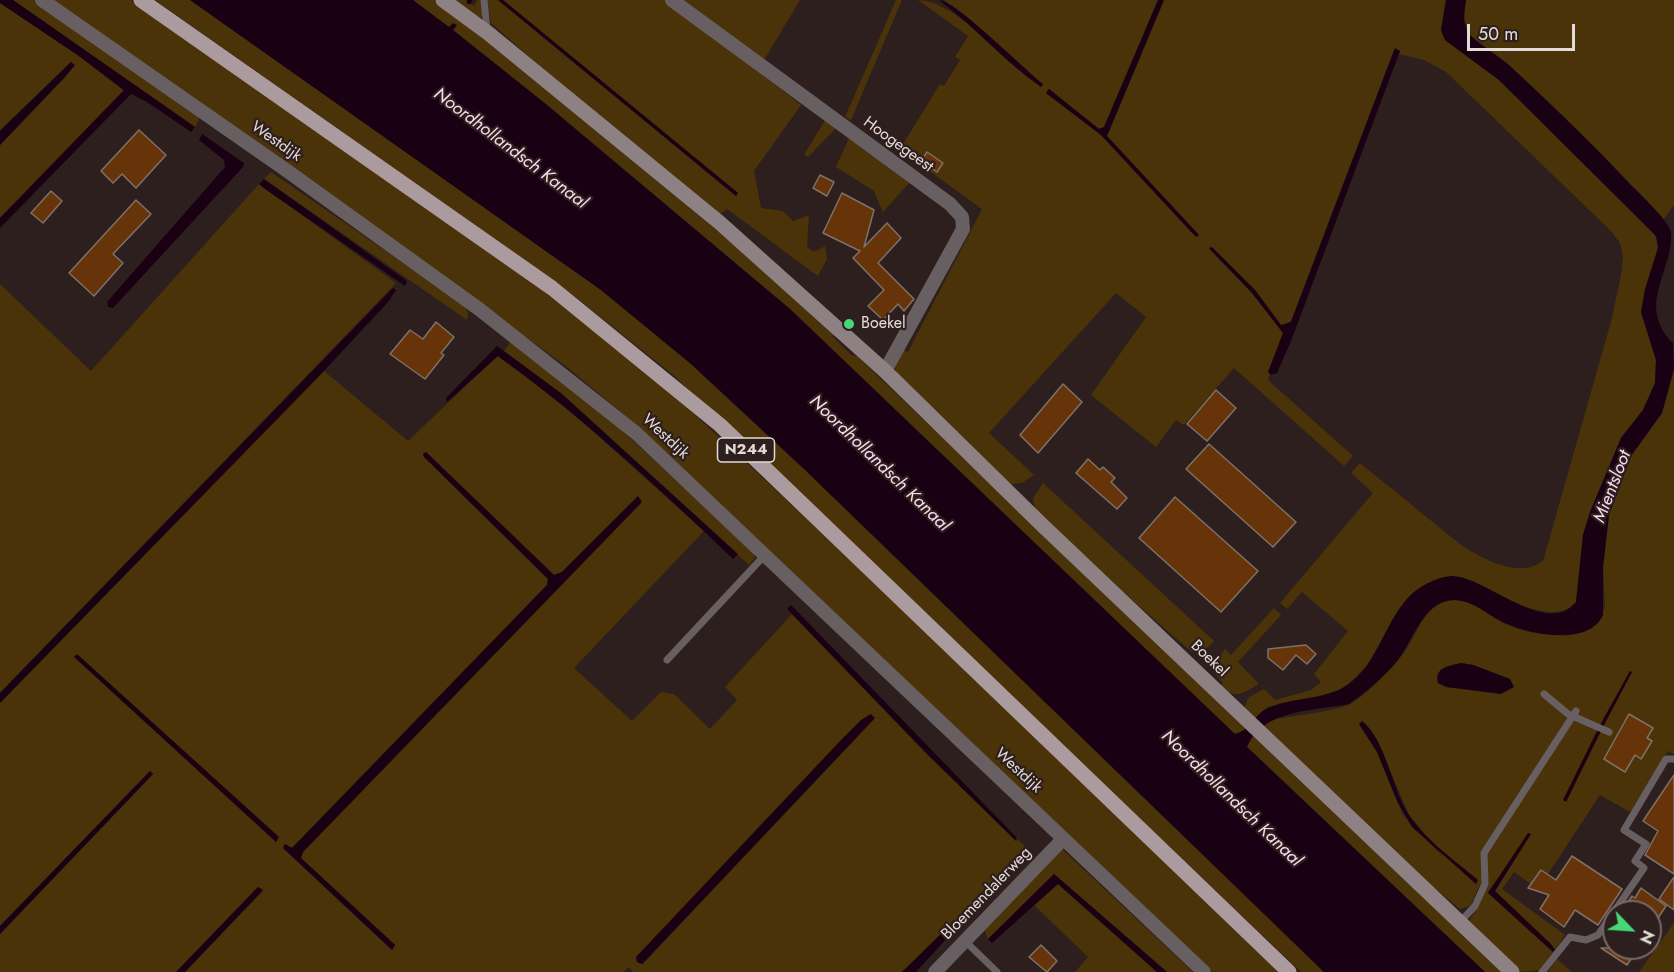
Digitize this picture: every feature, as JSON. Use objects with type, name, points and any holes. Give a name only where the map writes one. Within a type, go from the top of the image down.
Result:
[{"type":"main road","name":"N244","points":[[141,0],[543,281],[720,424],[1289,972]]},
{"type":"street","name":"Westdijk","points":[[42,0],[286,170],[553,365],[636,433],[1204,972]]},
{"type":"street","name":"Boekel","points":[[443,0],[488,33],[720,223],[885,371],[1262,735],[1512,972]]},
{"type":"street","name":"Hoogegeest","points":[[672,0],[950,204],[962,217],[963,229],[885,371]]},
{"type":"street","name":"Bloemendalerweg","points":[[935,972],[1063,839]]},
{"type":"lane","points":[[484,0],[488,33]]},
{"type":"lane","points":[[668,660],[764,556]]},
{"type":"lane","points":[[1544,694],[1609,732]]},
{"type":"lane","points":[[1460,922],[1475,906],[1485,884],[1484,854],[1574,713]]},
{"type":"lane","points":[[1542,972],[1570,937],[1589,939],[1600,932],[1644,867],[1635,861],[1646,844],[1624,830],[1666,759],[1674,759]]},
{"type":"lane","points":[[965,941],[997,972]]},
{"type":"shaded area","points":[[13,0],[34,0],[197,114],[199,120],[195,127]]},
{"type":"shaded area","points":[[53,0],[131,0],[522,274],[660,382],[842,552],[1278,972],[1213,972],[849,629],[638,426],[567,367],[289,164]]},
{"type":"shaded area","points":[[155,0],[190,0],[601,290],[691,364],[803,468],[1324,972],[1301,972],[672,374],[559,284]]},
{"type":"shaded area","points":[[413,0],[434,0],[460,19],[744,253],[834,334],[833,337],[851,355],[857,356],[1247,730],[1235,734],[1227,728],[790,309],[547,105],[453,30],[457,25],[449,28]]},
{"type":"shaded area","points":[[455,0],[466,0],[474,6],[477,0],[481,0],[483,16],[480,18]]},
{"type":"shaded area","points":[[487,0],[498,0],[736,196],[738,193],[503,0],[665,0],[801,105],[754,171],[761,208],[783,211],[793,221],[809,215],[807,247],[814,252],[825,246],[827,259],[818,276],[727,209],[720,214],[569,92],[491,23]]},
{"type":"shaded area","points":[[684,0],[800,0],[764,60]]},
{"type":"shaded area","points":[[896,0],[902,0],[851,120],[845,117]]},
{"type":"shaded area","points":[[918,0],[930,2],[955,14],[981,34],[1011,64],[1012,60],[971,20],[944,0],[1158,0],[1104,127],[1099,129],[1049,89],[1046,93],[1101,135],[1196,237],[1199,235],[1107,136],[1164,0],[1446,0],[1441,30],[1445,40],[1499,80],[1651,229],[1659,243],[1641,312],[1656,360],[1655,383],[1643,410],[1621,438],[1590,512],[1583,535],[1576,602],[1565,610],[1550,612],[1534,609],[1451,576],[1394,617],[1367,666],[1343,689],[1316,698],[1269,707],[1255,719],[1244,708],[1249,697],[1264,689],[1275,700],[1311,690],[1321,682],[1314,674],[1348,631],[1302,592],[1287,609],[1280,603],[1373,493],[1351,473],[1360,463],[1461,545],[1480,556],[1512,568],[1533,566],[1543,561],[1612,318],[1623,256],[1620,243],[1612,232],[1446,72],[1424,60],[1399,54],[1400,51],[1394,50],[1291,321],[1285,326],[1281,325],[1255,290],[1210,247],[1210,250],[1252,293],[1283,333],[1268,380],[1353,456],[1344,466],[1234,368],[1184,425],[1176,420],[1156,447],[1091,395],[1146,317],[1116,293],[989,433],[1034,475],[1022,483],[1009,484],[896,374],[895,367],[902,349],[908,352],[982,209],[903,152],[906,147],[903,144],[940,84],[944,86],[960,60],[955,57],[968,36]]},
{"type":"shaded area","points":[[1466,0],[1674,0],[1674,205],[1663,220],[1630,184],[1509,65],[1470,35],[1464,19]]},
{"type":"shaded area","points":[[0,3],[79,56],[124,91],[0,218],[0,145],[65,77],[71,62],[0,130]]},
{"type":"shaded area","points":[[825,120],[836,128],[808,157],[804,155]]},
{"type":"shaded area","points":[[849,138],[911,181],[883,212],[874,191],[836,167]]},
{"type":"shaded area","points":[[271,172],[464,305],[468,313],[467,320],[264,179]]},
{"type":"shaded area","points":[[259,184],[396,283],[0,693],[0,284],[91,371]]},
{"type":"shaded area","points":[[512,340],[588,399],[753,552],[755,558],[749,565],[562,394],[504,351]]},
{"type":"shaded area","points":[[497,356],[557,399],[704,531],[574,668],[632,721],[661,692],[674,694],[710,729],[737,700],[725,687],[792,614],[928,755],[1026,847],[963,914],[902,972],[633,972],[629,967],[623,972],[185,972],[263,891],[258,887],[176,972],[0,972],[0,934],[153,774],[150,771],[0,926],[0,703],[324,371],[408,441]],"holes":[[[426,452],[554,575],[562,572],[638,497],[641,502],[303,852],[301,858],[395,945],[391,949],[283,848],[285,844],[292,848],[547,585],[548,579],[425,457],[423,454]],[[875,718],[643,964],[637,962],[636,957]]]},
{"type":"shaded area","points":[[1674,369],[1674,754],[1668,751],[1630,812],[1600,795],[1538,889],[1514,872],[1502,889],[1565,935],[1555,950],[1495,891],[1531,833],[1488,892],[1553,952],[1539,970],[1521,972],[1468,922],[1479,906],[1485,888],[1480,885],[1470,906],[1460,909],[1427,882],[1263,726],[1270,720],[1343,707],[1357,700],[1401,657],[1421,622],[1431,610],[1444,602],[1453,600],[1469,603],[1506,624],[1526,631],[1559,635],[1591,629],[1605,608],[1603,567],[1609,515],[1631,456],[1662,413]],"holes":[[[1461,663],[1473,665],[1510,679],[1468,689],[1446,687],[1440,670]],[[1359,724],[1365,724],[1383,754],[1409,815],[1444,858],[1403,815],[1377,752]]]},
{"type":"shaded area","points":[[1043,483],[1214,641],[1204,650],[1191,651],[1131,599],[1035,508],[1033,498]]},
{"type":"shaded area","points":[[1274,608],[1281,615],[1238,662],[1259,684],[1240,694],[1227,691],[1221,686],[1223,683],[1217,676],[1217,661],[1225,649],[1231,655]]},
{"type":"shaded area","points":[[1253,736],[1502,972],[1485,972],[1247,747]]},
{"type":"shaded area","points":[[1062,849],[1193,972],[1167,972],[1054,874],[988,939],[984,929]]},
{"type":"shaded area","points":[[1058,884],[1157,972],[1075,972],[1088,957],[1034,905]]},
{"type":"shaded area","points":[[1674,923],[1674,972],[1639,972],[1648,960],[1662,960],[1662,940]]},
{"type":"shaded area","points":[[1558,960],[1572,972],[1548,972]]},
{"type":"water","points":[[0,0],[13,0],[195,127],[191,132],[147,102],[131,94],[0,228],[0,218],[124,90],[79,56],[0,3]]},
{"type":"water","points":[[190,0],[413,0],[449,27],[453,23],[457,25],[453,30],[547,105],[790,309],[1235,734],[1246,729],[1265,709],[1281,703],[1327,694],[1348,684],[1367,665],[1405,601],[1415,591],[1433,581],[1450,576],[1464,578],[1532,610],[1548,613],[1563,611],[1576,602],[1583,535],[1590,512],[1621,438],[1643,410],[1655,383],[1656,360],[1641,312],[1645,289],[1658,248],[1656,236],[1499,80],[1445,40],[1441,30],[1446,0],[1466,0],[1465,23],[1470,35],[1510,66],[1571,124],[1653,207],[1671,232],[1667,260],[1656,301],[1657,315],[1662,329],[1673,343],[1674,369],[1662,413],[1631,456],[1609,515],[1603,567],[1603,615],[1596,625],[1586,631],[1560,635],[1545,634],[1507,624],[1467,602],[1453,600],[1442,602],[1425,616],[1394,665],[1355,700],[1349,704],[1291,714],[1277,719],[1265,725],[1247,747],[1485,972],[1324,972],[803,468],[691,364],[601,290]]},
{"type":"water","points":[[498,0],[503,0],[738,193],[736,196]]},
{"type":"water","points":[[939,0],[947,3],[974,23],[1043,84],[1041,87],[965,21]]},
{"type":"water","points":[[1158,0],[1164,0],[1107,136],[1199,235],[1196,237],[1101,135],[1046,93],[1049,89],[1099,129],[1104,127]]},
{"type":"water","points":[[1395,48],[1400,51],[1291,341],[1277,373],[1271,375],[1268,372],[1283,333],[1252,293],[1209,248],[1212,247],[1255,290],[1281,325],[1291,322]]},
{"type":"water","points":[[71,62],[75,65],[65,77],[0,145],[0,131]]},
{"type":"water","points":[[202,134],[244,163],[243,167],[113,308],[108,307],[107,302],[225,167],[224,160],[199,140]]},
{"type":"water","points":[[264,179],[407,281],[405,286],[265,189],[259,184]]},
{"type":"water","points":[[393,288],[396,290],[389,301],[324,371],[0,703],[0,693]]},
{"type":"water","points":[[497,346],[562,394],[738,554],[733,559],[619,453],[560,403],[498,356],[447,402],[446,398]]},
{"type":"water","points":[[426,452],[554,575],[562,572],[638,496],[642,502],[303,852],[301,858],[395,945],[392,950],[283,848],[285,844],[292,848],[547,585],[548,579],[424,457],[423,454]]},
{"type":"water","points":[[791,605],[1017,838],[1016,841],[928,755],[787,609]]},
{"type":"water","points":[[77,654],[279,837],[276,842],[74,657]]},
{"type":"water","points":[[1461,663],[1473,665],[1510,679],[1514,687],[1501,694],[1446,687],[1438,683],[1440,670]]},
{"type":"water","points":[[1630,671],[1632,672],[1603,727],[1600,725]]},
{"type":"water","points":[[871,714],[875,718],[642,964],[637,962],[636,957],[842,739],[861,720]]},
{"type":"water","points":[[1362,721],[1377,739],[1407,812],[1431,840],[1478,880],[1476,884],[1412,827],[1397,801],[1377,752],[1359,724]]},
{"type":"water","points":[[1598,729],[1601,731],[1566,802],[1563,800]]},
{"type":"water","points":[[150,771],[153,774],[0,934],[0,926]]},
{"type":"water","points":[[1528,833],[1531,834],[1495,891],[1551,944],[1555,950],[1553,952],[1488,893]]},
{"type":"water","points":[[1026,847],[1028,849],[968,918],[963,915]]},
{"type":"water","points":[[1054,874],[1167,972],[1157,972],[1058,884],[992,943],[988,939]]},
{"type":"water","points":[[258,887],[263,890],[185,972],[176,972]]},
{"type":"water","points":[[954,921],[958,926],[916,972],[902,972]]},
{"type":"building","points":[[139,130],[166,155],[136,188],[122,174],[113,183],[101,171]]},
{"type":"building","points":[[927,152],[943,163],[937,172],[921,161]]},
{"type":"building","points":[[820,175],[834,182],[827,196],[813,188]]},
{"type":"building","points":[[51,191],[62,201],[43,223],[31,213]]},
{"type":"building","points":[[842,193],[874,210],[864,247],[887,223],[901,238],[878,263],[914,299],[904,311],[898,304],[883,320],[868,306],[884,290],[853,258],[860,251],[823,233]]},
{"type":"building","points":[[136,200],[151,214],[113,254],[123,263],[94,296],[69,273]]},
{"type":"building","points":[[436,322],[454,337],[441,353],[444,355],[425,379],[390,354],[410,330],[423,339]]},
{"type":"building","points":[[1063,384],[1082,402],[1038,453],[1020,435]]},
{"type":"building","points":[[1216,390],[1236,408],[1207,441],[1187,424]]},
{"type":"building","points":[[1209,444],[1296,522],[1273,547],[1186,469]]},
{"type":"building","points":[[1088,459],[1100,470],[1103,467],[1115,478],[1111,482],[1127,498],[1117,509],[1076,473]]},
{"type":"building","points":[[1175,497],[1258,571],[1221,612],[1139,538]]},
{"type":"building","points":[[1306,645],[1316,654],[1307,664],[1296,655],[1283,670],[1268,658],[1268,649]]},
{"type":"building","points":[[1629,714],[1653,728],[1647,738],[1652,741],[1641,759],[1635,755],[1625,772],[1604,759]]},
{"type":"building","points":[[1674,775],[1674,874],[1645,855],[1658,831],[1643,821]]},
{"type":"building","points":[[1572,856],[1622,889],[1615,900],[1602,900],[1602,919],[1598,925],[1575,910],[1564,927],[1540,909],[1549,895],[1528,888],[1541,870],[1556,880]]},
{"type":"building","points":[[1674,877],[1674,910],[1659,899]]},
{"type":"building","points":[[1641,888],[1658,900],[1629,900],[1632,896],[1635,898]]},
{"type":"building","points":[[1041,945],[1057,961],[1047,972],[1029,957]]},
{"type":"building","points":[[1619,960],[1630,960],[1627,965]]},
{"type":"place","name":"Boekel","points":[[849,324]]},
{"type":"water label","name":"Noordhollandsch Kanaal","points":[[510,149]]},
{"type":"water label","name":"Noordhollandsch Kanaal","points":[[879,464]]},
{"type":"water label","name":"Mientsloot","points":[[1613,487]]},
{"type":"water label","name":"Noordhollandsch Kanaal","points":[[1231,799]]}]
